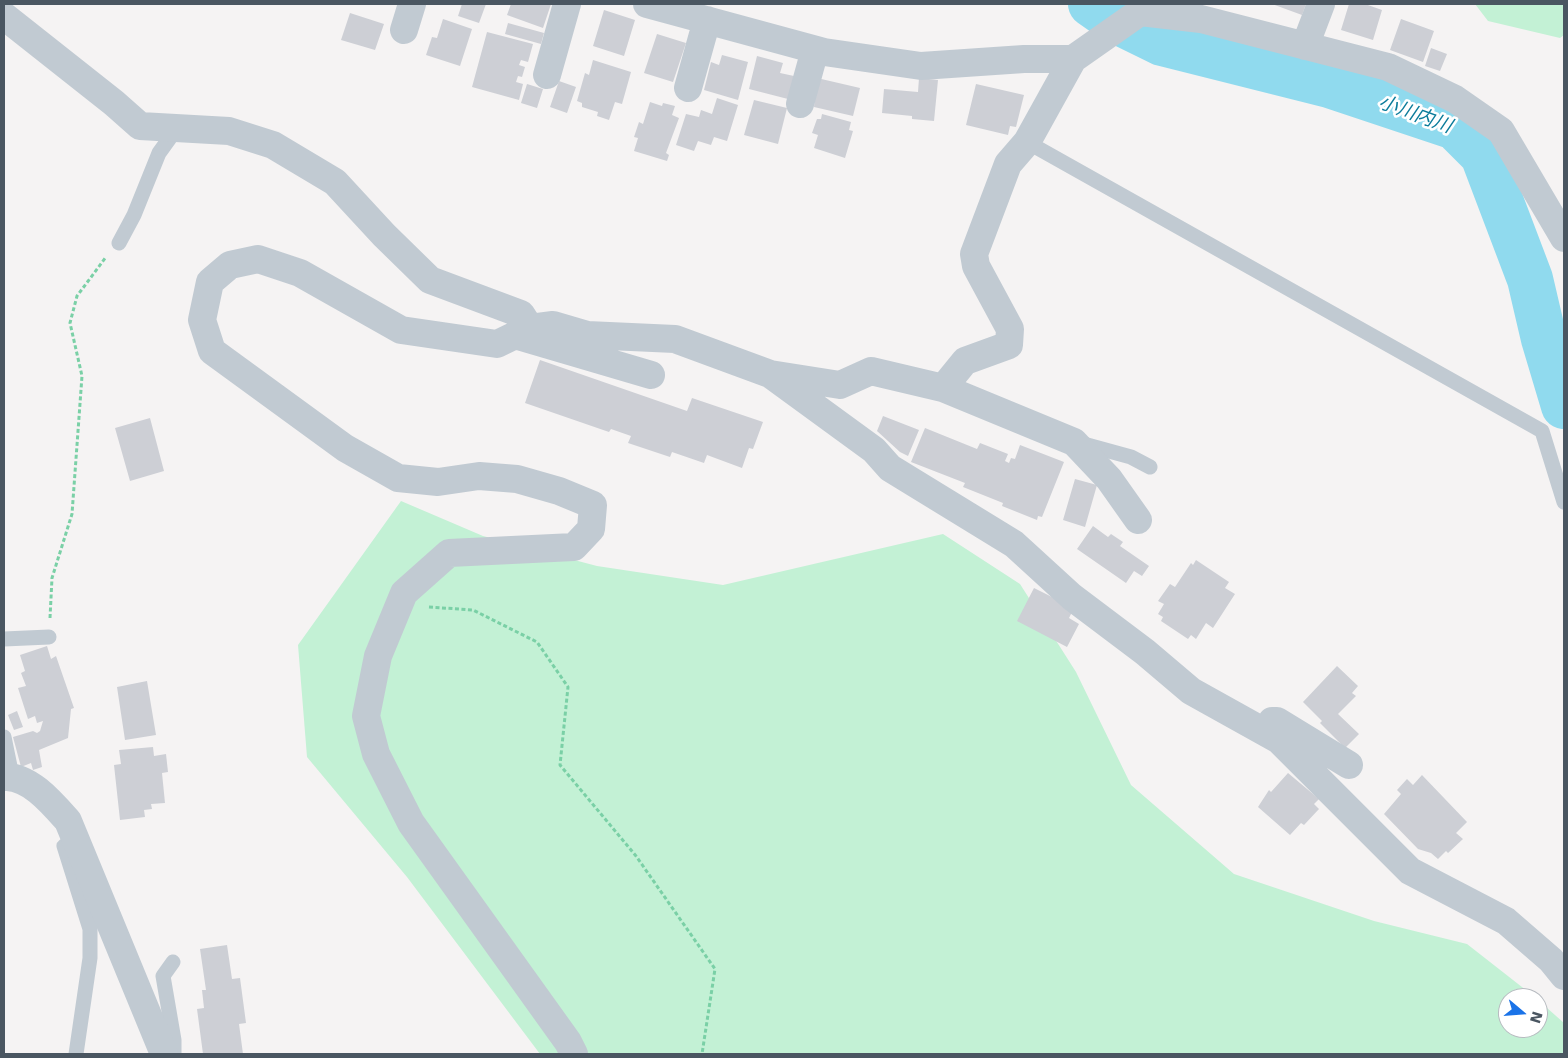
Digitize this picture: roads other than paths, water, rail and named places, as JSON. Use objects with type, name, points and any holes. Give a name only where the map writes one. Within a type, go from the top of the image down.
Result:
[{"type":"street","points":[[404,30],[412,4]]},
{"type":"street","points":[[546,75],[567,4]]},
{"type":"street","points":[[647,4],[815,50],[921,66],[1080,54]]},
{"type":"street","points":[[1305,46],[1321,4]]},
{"type":"street","points":[[943,388],[965,361],[1009,345],[1010,329],[976,266],[974,254],[1008,164],[1027,142],[1080,54],[1142,9],[1204,12],[1305,46],[1388,67],[1455,99],[1500,131],[1564,238]]},
{"type":"street","points":[[4,16],[114,103],[140,126],[229,131],[273,145],[335,182],[384,235],[430,280],[521,314],[522,331]]},
{"type":"street","points":[[688,88],[707,20]]},
{"type":"street","points":[[800,104],[815,50]]},
{"type":"street","points":[[574,1054],[568,1042],[411,824],[376,754],[366,716],[378,656],[404,593],[449,553],[574,547],[591,529],[593,505],[558,491],[517,479],[479,476],[438,482],[398,478],[345,448],[212,351],[202,320],[210,282],[230,265],[258,259],[300,273],[401,330],[497,344],[522,331],[553,325],[587,335],[675,339],[770,374],[840,385],[871,371],[943,388],[1074,442],[1109,479],[1138,520]]},
{"type":"street","points":[[522,331],[650,375]]},
{"type":"street","points":[[770,374],[874,450],[890,468],[1014,544],[1072,597],[1191,691],[1279,740],[1410,871],[1506,921],[1551,960],[1564,976]]},
{"type":"street","points":[[1243,720],[1277,722],[1349,765]]},
{"type":"street","points":[[8,777],[45,795],[68,821],[164,1054]]},
{"type":"lane","points":[[118,243],[134,215],[159,153],[177,128]]},
{"type":"lane","points":[[1027,142],[1542,431],[1564,502]]},
{"type":"lane","points":[[1074,442],[1131,457],[1150,467]]},
{"type":"lane","points":[[4,639],[49,636]]},
{"type":"lane","points":[[4,737],[8,777]]},
{"type":"lane","points":[[75,838],[64,846],[90,930],[90,958],[76,1054]]},
{"type":"lane","points":[[173,962],[163,976],[174,1040],[174,1054]]},
{"type":"waterway","name":"小川内川","points":[[1091,4],[1111,18],[1162,43],[1329,85],[1455,127],[1483,155],[1530,279],[1544,339],[1564,406]]}]
